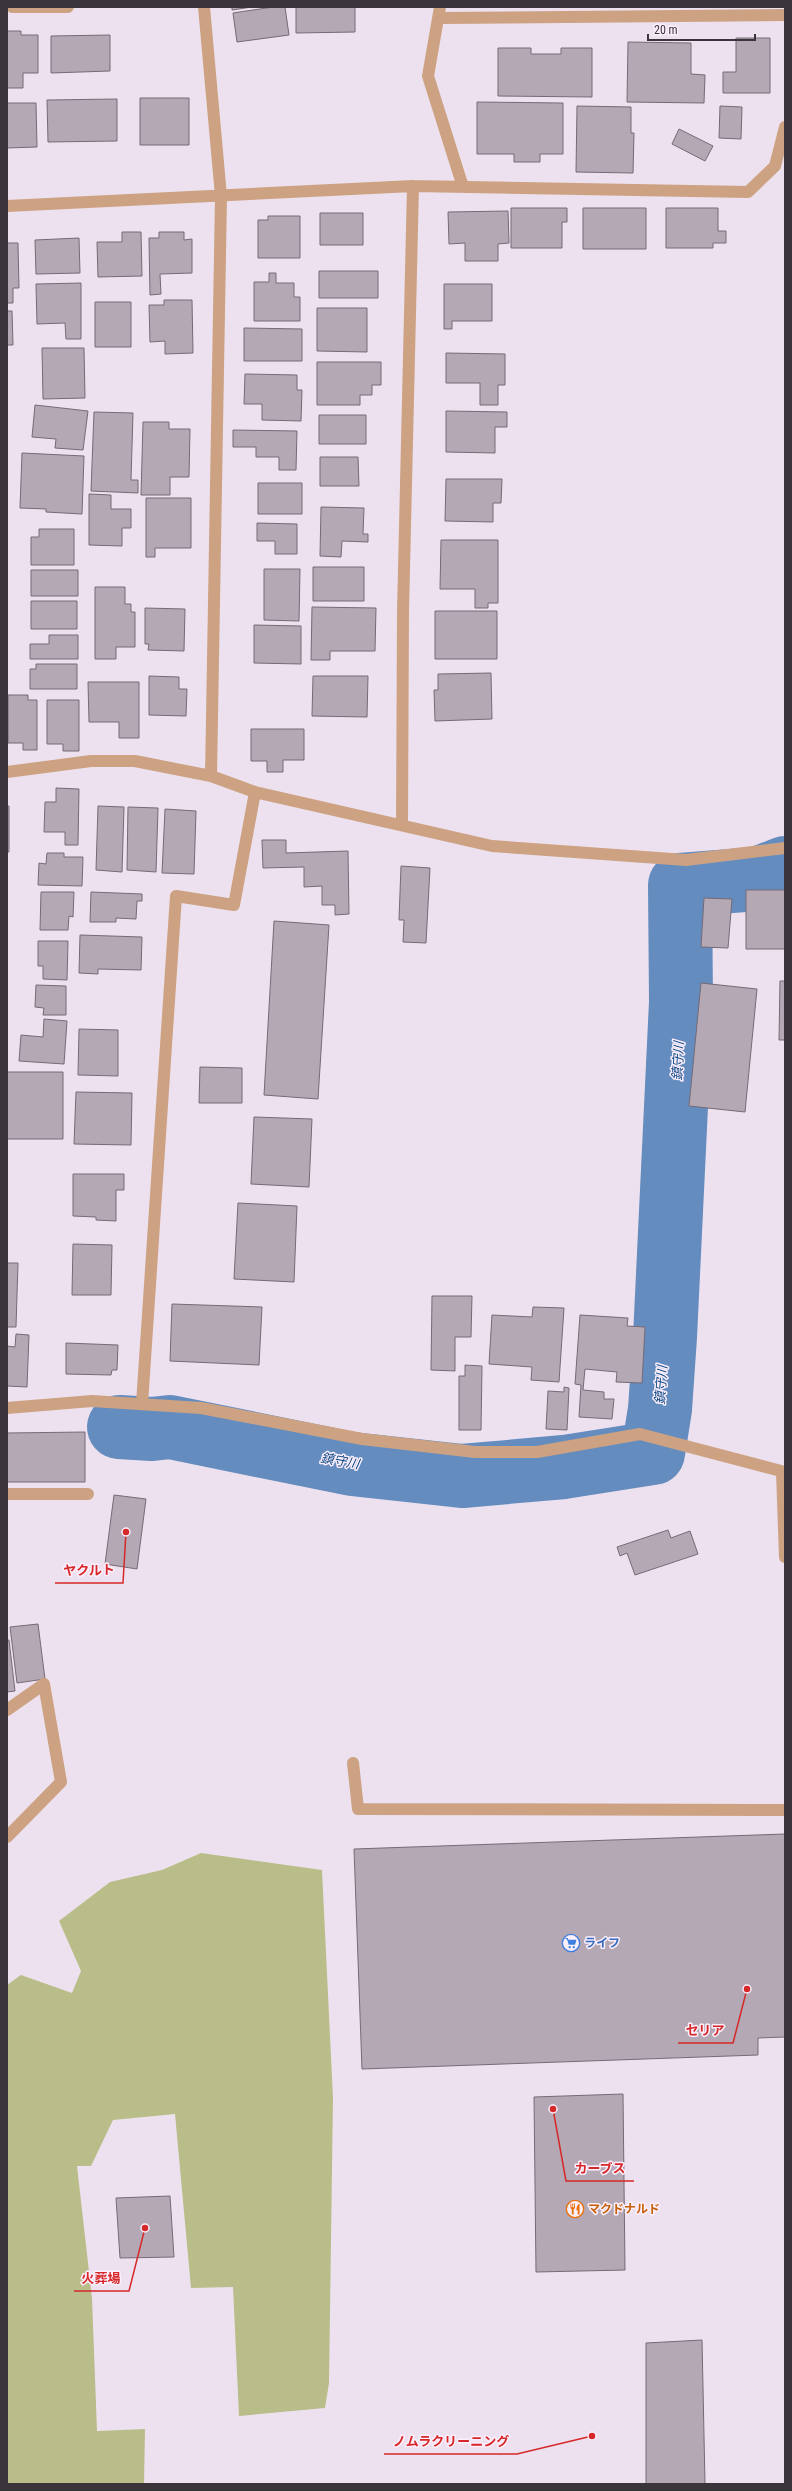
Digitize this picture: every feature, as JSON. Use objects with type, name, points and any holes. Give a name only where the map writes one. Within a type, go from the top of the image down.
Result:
[{"type":"street","points":[[12,7],[68,7]]},
{"type":"street","points":[[204,7],[221,196],[211,776]]},
{"type":"street","points":[[463,187],[428,76],[440,12],[785,15]]},
{"type":"street","points":[[7,206],[413,186],[748,192],[775,166],[785,127]]},
{"type":"street","points":[[402,825],[403,612],[413,186]]},
{"type":"street","points":[[7,772],[91,761],[135,761],[211,776],[255,792],[492,846],[686,860],[785,848]]},
{"type":"street","points":[[142,1404],[176,896],[234,905],[255,792]]},
{"type":"street","points":[[7,1408],[92,1401],[201,1408],[362,1439],[475,1452],[537,1452],[640,1434],[784,1472],[785,1557]]},
{"type":"street","points":[[7,1494],[88,1494]]},
{"type":"street","points":[[7,1710],[44,1684],[61,1782],[7,1837]]},
{"type":"street","points":[[353,1763],[358,1809],[785,1810]]},
{"type":"green space","points":[[201,1853],[322,1870],[333,2098],[329,2383],[325,2408],[239,2416],[233,2287],[191,2288],[175,2114],[113,2120],[91,2166],[77,2166],[92,2298],[97,2431],[145,2429],[144,2484],[7,2484],[7,1985],[21,1975],[72,1993],[81,1971],[59,1921],[110,1882],[162,1870]]},
{"type":"building","points":[[232,7],[252,7],[232,10]]},
{"type":"building","points":[[273,7],[285,7],[289,35],[237,42],[233,13]]},
{"type":"building","points":[[296,7],[355,7],[355,32],[296,33]]},
{"type":"building","points":[[7,31],[21,31],[21,35],[38,35],[38,73],[23,73],[23,88],[7,88]]},
{"type":"building","points":[[110,35],[110,71],[51,73],[51,36]]},
{"type":"building","points":[[736,38],[770,38],[770,93],[723,93],[723,72],[736,72]]},
{"type":"building","points":[[628,42],[691,43],[691,74],[705,75],[704,103],[627,102]]},
{"type":"building","points":[[498,48],[531,48],[531,54],[561,54],[561,48],[592,48],[592,97],[498,96]]},
{"type":"building","points":[[140,98],[189,98],[189,145],[140,145]]},
{"type":"building","points":[[117,99],[117,141],[48,142],[47,100]]},
{"type":"building","points":[[477,102],[563,103],[563,154],[540,154],[540,162],[514,162],[514,154],[477,154]]},
{"type":"building","points":[[7,103],[36,103],[37,147],[7,148]]},
{"type":"building","points":[[577,106],[631,107],[631,133],[634,133],[633,173],[576,172]]},
{"type":"building","points":[[720,106],[742,107],[741,139],[719,138]]},
{"type":"building","points":[[679,129],[713,146],[705,161],[672,144]]},
{"type":"building","points":[[511,208],[567,208],[567,222],[562,222],[562,248],[511,248]]},
{"type":"building","points":[[583,208],[646,208],[646,249],[583,249]]},
{"type":"building","points":[[666,208],[718,208],[718,231],[726,231],[726,243],[713,243],[713,248],[666,248]]},
{"type":"building","points":[[508,211],[509,243],[498,244],[498,261],[465,261],[465,243],[449,244],[448,212]]},
{"type":"building","points":[[320,213],[363,213],[363,245],[320,245]]},
{"type":"building","points":[[268,216],[300,216],[300,258],[258,258],[258,220],[268,220]]},
{"type":"building","points":[[122,232],[141,232],[142,276],[98,277],[97,242],[122,242]]},
{"type":"building","points":[[159,232],[184,232],[184,240],[192,239],[192,273],[160,274],[161,294],[150,295],[149,238],[159,238]]},
{"type":"building","points":[[79,238],[80,273],[36,274],[35,240]]},
{"type":"building","points":[[7,243],[18,243],[19,288],[13,288],[13,303],[7,303]]},
{"type":"building","points":[[319,271],[378,271],[378,298],[319,298]]},
{"type":"building","points":[[269,273],[276,273],[276,283],[294,283],[294,297],[300,297],[300,321],[254,321],[254,282],[269,282]]},
{"type":"building","points":[[81,283],[81,339],[66,339],[65,323],[37,324],[36,284]]},
{"type":"building","points":[[444,284],[492,284],[492,321],[452,321],[452,329],[444,329]]},
{"type":"building","points":[[164,300],[192,300],[193,353],[165,354],[165,341],[150,342],[149,305],[164,305]]},
{"type":"building","points":[[95,302],[131,302],[131,347],[95,347]]},
{"type":"building","points":[[317,308],[367,308],[367,352],[317,351]]},
{"type":"building","points":[[7,311],[12,311],[13,345],[7,345]]},
{"type":"building","points":[[244,328],[302,329],[302,361],[244,361]]},
{"type":"building","points":[[42,348],[84,348],[85,398],[43,399]]},
{"type":"building","points":[[446,353],[505,354],[505,385],[498,385],[498,405],[480,405],[480,383],[446,383]]},
{"type":"building","points":[[317,362],[381,362],[381,385],[372,385],[372,395],[360,395],[360,405],[317,405]]},
{"type":"building","points":[[245,374],[297,375],[297,390],[302,390],[301,421],[262,420],[262,404],[244,404]]},
{"type":"building","points":[[35,405],[88,411],[83,450],[55,448],[56,439],[32,437]]},
{"type":"building","points":[[446,411],[507,412],[507,427],[495,427],[495,453],[446,452]]},
{"type":"building","points":[[94,412],[133,413],[131,480],[138,480],[138,493],[91,491]]},
{"type":"building","points":[[319,415],[366,415],[366,444],[319,444]]},
{"type":"building","points":[[143,422],[169,422],[169,429],[190,429],[189,477],[170,477],[170,495],[141,495]]},
{"type":"building","points":[[233,430],[297,431],[296,470],[279,470],[279,457],[256,457],[256,447],[233,447]]},
{"type":"building","points":[[22,453],[84,456],[82,514],[46,512],[46,509],[20,508]]},
{"type":"building","points":[[320,457],[358,457],[359,486],[320,486]]},
{"type":"building","points":[[446,479],[502,479],[501,503],[493,503],[493,522],[445,521]]},
{"type":"building","points":[[258,483],[302,483],[302,514],[258,514]]},
{"type":"building","points":[[89,494],[111,495],[111,509],[131,509],[131,528],[122,528],[122,546],[89,545]]},
{"type":"building","points":[[146,498],[191,498],[191,548],[155,548],[155,557],[146,557]]},
{"type":"building","points":[[321,507],[364,508],[363,534],[368,534],[368,542],[342,541],[341,557],[320,556]]},
{"type":"building","points":[[257,523],[297,524],[297,554],[275,554],[275,541],[257,541]]},
{"type":"building","points":[[39,529],[74,529],[74,565],[31,565],[31,537],[39,537]]},
{"type":"building","points":[[441,540],[498,540],[498,603],[488,603],[488,608],[475,608],[475,589],[440,589]]},
{"type":"building","points":[[313,567],[364,567],[364,601],[313,601]]},
{"type":"building","points":[[264,569],[300,569],[299,621],[264,620]]},
{"type":"building","points":[[31,570],[78,570],[78,596],[31,596]]},
{"type":"building","points":[[95,587],[125,587],[125,604],[131,604],[131,612],[135,612],[135,647],[116,647],[116,659],[95,659]]},
{"type":"building","points":[[31,601],[77,601],[77,629],[31,629]]},
{"type":"building","points":[[312,607],[376,608],[375,651],[330,651],[330,660],[311,660]]},
{"type":"building","points":[[145,608],[185,609],[184,651],[148,650],[149,644],[145,644]]},
{"type":"building","points":[[435,611],[497,611],[497,659],[435,659]]},
{"type":"building","points":[[254,625],[301,626],[301,664],[254,663]]},
{"type":"building","points":[[49,635],[78,635],[78,659],[30,659],[30,644],[49,644]]},
{"type":"building","points":[[36,664],[77,664],[77,689],[30,689],[30,669],[36,669]]},
{"type":"building","points":[[491,673],[492,719],[435,721],[434,690],[438,690],[438,674]]},
{"type":"building","points":[[149,676],[179,677],[179,689],[187,689],[186,716],[149,715]]},
{"type":"building","points":[[313,676],[368,676],[367,717],[312,716]]},
{"type":"building","points":[[88,682],[139,682],[139,738],[119,738],[119,722],[89,722]]},
{"type":"building","points":[[8,695],[28,695],[28,700],[37,700],[37,750],[23,750],[23,743],[8,743]]},
{"type":"building","points":[[47,700],[79,700],[79,751],[63,751],[63,744],[47,744]]},
{"type":"building","points":[[251,729],[304,729],[304,760],[283,760],[283,772],[267,772],[267,761],[251,761]]},
{"type":"building","points":[[56,788],[79,789],[78,845],[65,845],[65,832],[44,832],[45,802],[56,802]]},
{"type":"building","points":[[7,806],[9,806],[9,852],[7,852]]},
{"type":"building","points":[[98,806],[124,807],[122,872],[96,870]]},
{"type":"building","points":[[128,807],[158,808],[156,872],[127,870]]},
{"type":"building","points":[[165,809],[196,811],[194,874],[162,873]]},
{"type":"building","points":[[262,840],[286,840],[286,853],[348,851],[349,914],[335,915],[335,905],[322,905],[322,886],[304,887],[304,867],[263,868]]},
{"type":"building","points":[[47,853],[64,853],[64,857],[83,857],[82,886],[38,885],[39,863],[46,864]]},
{"type":"building","points":[[401,866],[430,868],[426,943],[403,942],[404,920],[399,920]]},
{"type":"building","points":[[746,890],[785,890],[785,949],[746,949]]},
{"type":"building","points":[[41,892],[74,892],[73,917],[69,916],[68,930],[40,930]]},
{"type":"building","points":[[91,892],[142,894],[142,901],[137,901],[136,919],[116,918],[116,922],[90,922]]},
{"type":"building","points":[[704,898],[732,899],[728,948],[701,947]]},
{"type":"building","points":[[274,921],[329,925],[318,1099],[264,1095]]},
{"type":"building","points":[[80,935],[142,937],[141,970],[98,969],[98,974],[79,973]]},
{"type":"building","points":[[38,941],[68,941],[67,980],[43,979],[43,966],[38,966]]},
{"type":"building","points":[[780,981],[785,981],[785,1040],[779,1040]]},
{"type":"building","points":[[701,983],[757,989],[745,1112],[689,1106]]},
{"type":"building","points":[[36,985],[66,986],[66,1015],[43,1015],[44,1008],[35,1007]]},
{"type":"building","points":[[44,1019],[67,1021],[64,1064],[19,1061],[21,1035],[43,1037]]},
{"type":"building","points":[[79,1029],[118,1030],[118,1076],[78,1075]]},
{"type":"building","points":[[200,1067],[242,1068],[242,1103],[199,1103]]},
{"type":"building","points":[[7,1072],[63,1072],[63,1139],[7,1139]]},
{"type":"building","points":[[76,1092],[132,1093],[131,1145],[74,1144]]},
{"type":"building","points":[[254,1117],[312,1119],[309,1187],[251,1184]]},
{"type":"building","points":[[73,1174],[124,1174],[124,1190],[116,1190],[116,1221],[96,1220],[96,1217],[73,1216]]},
{"type":"building","points":[[238,1203],[297,1206],[294,1282],[234,1279]]},
{"type":"building","points":[[73,1244],[112,1245],[111,1295],[72,1295]]},
{"type":"building","points":[[7,1263],[18,1263],[16,1327],[7,1327]]},
{"type":"building","points":[[432,1296],[472,1296],[471,1337],[455,1337],[455,1371],[431,1370]]},
{"type":"building","points":[[172,1304],[262,1307],[259,1365],[170,1361]]},
{"type":"building","points":[[533,1307],[564,1308],[559,1382],[531,1380],[532,1367],[489,1364],[492,1315],[532,1317]]},
{"type":"building","points":[[580,1315],[628,1318],[627,1326],[645,1327],[642,1383],[616,1382],[617,1372],[585,1369],[583,1390],[604,1392],[604,1399],[614,1399],[612,1419],[579,1417],[581,1385],[575,1384]]},
{"type":"building","points":[[16,1334],[29,1335],[27,1387],[7,1386],[7,1346],[15,1347]]},
{"type":"building","points":[[66,1343],[118,1345],[117,1370],[112,1370],[111,1375],[66,1374]]},
{"type":"building","points":[[465,1365],[482,1366],[481,1430],[459,1430],[459,1376],[465,1376]]},
{"type":"building","points":[[564,1387],[569,1388],[567,1430],[546,1429],[548,1391],[564,1392]]},
{"type":"building","points":[[85,1432],[85,1482],[7,1482],[7,1433]]},
{"type":"building","points":[[114,1495],[146,1499],[137,1569],[105,1564]]},
{"type":"building","points":[[668,1530],[671,1538],[690,1531],[698,1554],[635,1575],[627,1553],[620,1556],[617,1547]]},
{"type":"building","points":[[38,1624],[45,1679],[17,1683],[10,1627]]},
{"type":"building","points":[[7,1640],[9,1640],[15,1691],[7,1692]]},
{"type":"building","name":"ライフ","points":[[785,1834],[785,2037],[758,2038],[758,2055],[362,2069],[354,1849]]},
{"type":"building","points":[[623,2094],[625,2270],[536,2272],[534,2097]]},
{"type":"building","points":[[170,2196],[174,2257],[120,2258],[116,2198]]},
{"type":"building","points":[[702,2340],[705,2484],[646,2484],[646,2343]]},
{"type":"waterway","name":"鎮守川","points":[[119,1427],[152,1429],[170,1427],[352,1464],[462,1476],[564,1467],[653,1453],[660,1409],[665,1337],[681,1002],[680,885],[757,879],[785,868]]},
{"type":"place","name":"ヤクルト","points":[[126,1532]]},
{"type":"place","name":"ライフ","points":[[571,1943]]},
{"type":"place","name":"セリア","points":[[747,1989]]},
{"type":"place","name":"カーブス","points":[[553,2109]]},
{"type":"place","name":"マクドナルド","points":[[575,2209]]},
{"type":"place","name":"火葬場","points":[[145,2228]]},
{"type":"place","name":"ノムラクリーニング","points":[[592,2436]]}]
